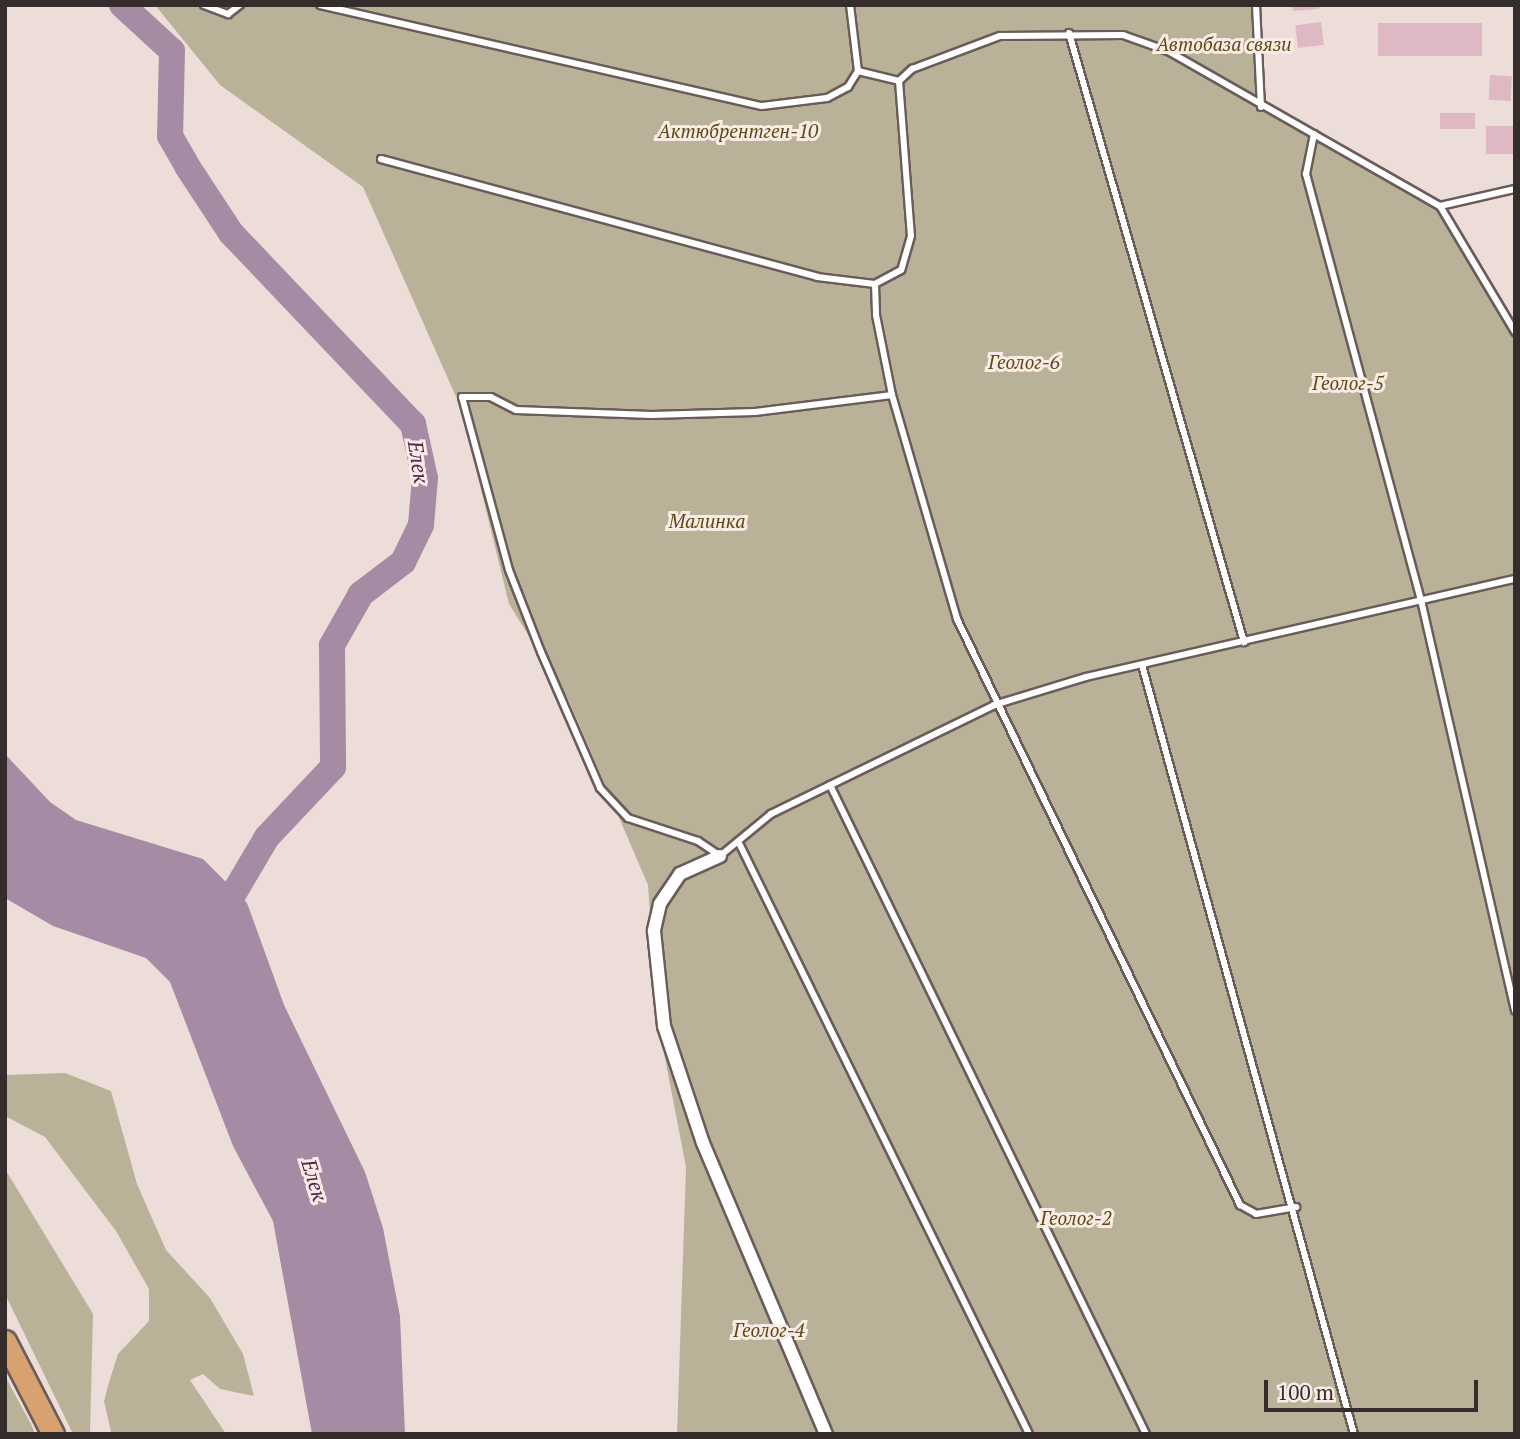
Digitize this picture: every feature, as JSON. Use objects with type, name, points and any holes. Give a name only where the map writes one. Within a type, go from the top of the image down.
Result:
[{"type":"highway","points":[[5,1341],[53,1434]]},
{"type":"street","points":[[720,856],[680,874],[660,904],[654,942],[664,1026],[703,1143],[827,1434]]},
{"type":"lane","points":[[204,5],[228,14],[240,5]]},
{"type":"lane","points":[[320,5],[762,106],[827,98],[848,87],[858,71],[850,5]]},
{"type":"lane","points":[[1256,5],[1261,107]]},
{"type":"lane","points":[[899,81],[912,69],[980,42],[1069,33],[1145,42],[1440,206],[1515,332]]},
{"type":"lane","points":[[1069,33],[1244,642]]},
{"type":"lane","points":[[858,71],[899,81]]},
{"type":"lane","points":[[381,159],[817,277],[875,284],[901,270],[911,236],[899,81]]},
{"type":"lane","points":[[1314,134],[1306,174],[1421,600],[1515,1010]]},
{"type":"lane","points":[[1440,206],[1515,189]]},
{"type":"lane","points":[[875,284],[892,395],[933,552],[994,705],[1240,1205],[1256,1214],[1296,1207]]},
{"type":"lane","points":[[892,395],[755,412],[651,415],[516,410],[491,397],[462,397],[509,570],[600,788],[628,818],[698,841],[720,856],[740,845],[771,814],[994,705],[1142,665],[1515,579]]},
{"type":"lane","points":[[1142,665],[1296,1207],[1354,1434]]},
{"type":"lane","points":[[830,785],[1146,1434]]},
{"type":"lane","points":[[740,845],[1029,1434]]},
{"type":"green space","points":[[155,5],[1261,5],[1262,107],[1441,204],[1515,340],[1515,1434],[677,1434],[686,1167],[657,1017],[648,885],[569,701],[509,604],[461,408],[363,187],[220,85]]},
{"type":"green space","points":[[65,1073],[111,1091],[137,1184],[166,1250],[210,1298],[243,1354],[254,1396],[220,1389],[203,1374],[190,1380],[226,1434],[111,1432],[104,1401],[118,1354],[149,1321],[149,1289],[116,1231],[45,1137],[5,1116],[5,1075]]},
{"type":"green space","points":[[5,1169],[93,1314],[90,1434],[73,1434],[5,1294]]},
{"type":"green space","points":[[5,1376],[32,1426],[35,1434],[5,1434]]},
{"type":"water","points":[[5,754],[50,802],[76,820],[203,859],[247,903],[284,1005],[365,1172],[383,1228],[400,1316],[405,1434],[312,1434],[273,1221],[233,1146],[170,982],[146,958],[53,926],[5,898]]},
{"type":"building","points":[[1292,5],[1319,5],[1319,9],[1293,11]]},
{"type":"building","points":[[1321,22],[1324,45],[1298,48],[1295,25]]},
{"type":"building","points":[[1378,23],[1482,23],[1482,56],[1378,56]]},
{"type":"building","points":[[1490,75],[1512,76],[1511,101],[1489,100]]},
{"type":"building","points":[[1440,113],[1475,113],[1475,129],[1440,129]]},
{"type":"building","points":[[1486,126],[1515,126],[1515,154],[1486,154]]},
{"type":"waterway","name":"Елек","points":[[122,5],[172,51],[170,136],[187,166],[231,233],[413,424],[425,478],[421,525],[403,562],[361,594],[332,645],[333,767],[267,837],[218,920]]},
{"type":"park label","name":"Автобаза связи","points":[[1224,44]]},
{"type":"park label","name":"Актюбрентген-10","points":[[738,131]]},
{"type":"park label","name":"Геолог-6","points":[[1024,362]]},
{"type":"park label","name":"Геолог-5","points":[[1348,383]]},
{"type":"park label","name":"Малинка","points":[[707,521]]},
{"type":"park label","name":"Геолог-2","points":[[1076,1218]]},
{"type":"park label","name":"Геолог-4","points":[[769,1330]]}]
